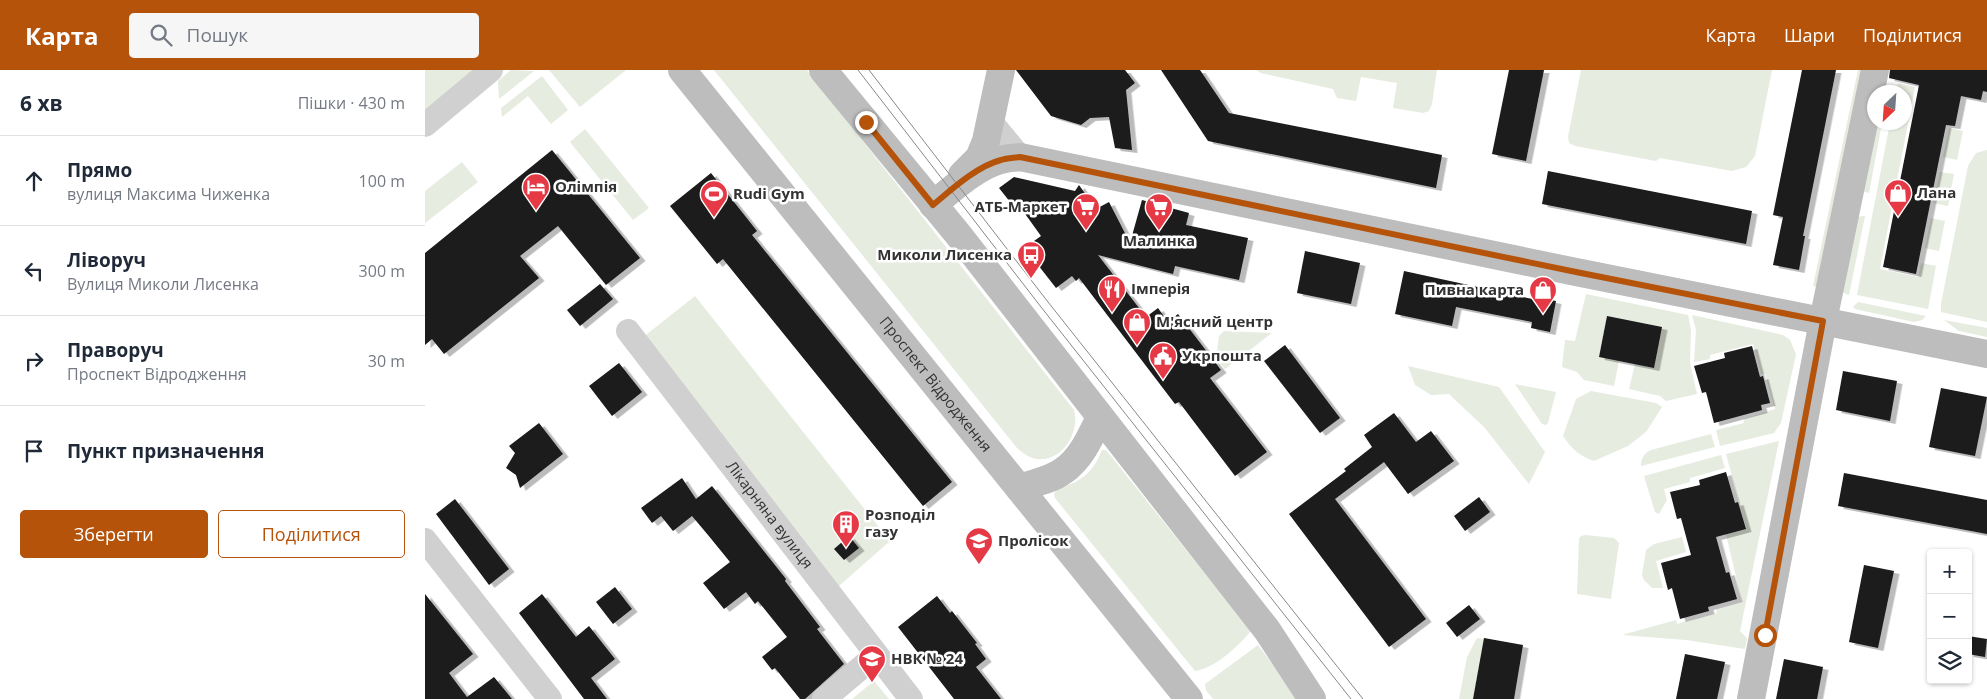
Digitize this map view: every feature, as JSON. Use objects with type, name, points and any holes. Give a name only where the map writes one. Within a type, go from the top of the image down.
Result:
[{"type":"street","points":[[425,125],[491,70]]},
{"type":"street","points":[[823,70],[985,268],[1267,630],[1312,699]]},
{"type":"street","points":[[933,205],[979,158],[991,122],[1001,70]]},
{"type":"street","points":[[1751,699],[1823,321],[1875,70]]},
{"type":"street","name":"Проспект Відродження","points":[[684,71],[1189,699]]},
{"type":"street","points":[[991,122],[1020,157]]},
{"type":"street","points":[[933,205],[958,184],[986,166],[1000,160],[1020,157],[1576,272],[1987,354]]},
{"type":"street","name":"Лікарняна вулиця","points":[[628,331],[911,699]]},
{"type":"street","points":[[1019,488],[1050,478],[1063,471],[1074,461],[1088,441],[1100,417]]},
{"type":"street","points":[[425,540],[550,699]]},
{"type":"street","points":[[824,699],[876,655]]},
{"type":"shaded area","points":[[425,70],[475,70],[425,111]]},
{"type":"shaded area","points":[[511,70],[534,71],[499,99],[498,81]]},
{"type":"shaded area","points":[[549,70],[626,70],[580,107]]},
{"type":"shaded area","points":[[714,70],[807,70],[1074,410],[1075,419],[1072,436],[1062,451],[1046,459],[1037,459],[1017,448]]},
{"type":"shaded area","points":[[1256,70],[1437,70],[1432,104],[1429,111],[1423,113],[1393,108],[1397,83],[1361,77],[1356,101],[1337,98],[1333,89],[1261,73]]},
{"type":"shaded area","points":[[1581,70],[1772,70],[1755,156],[1746,167],[1732,171],[1660,158],[1656,161],[1575,146],[1569,143],[1568,137]]},
{"type":"shaded area","points":[[1858,70],[1865,70],[1821,288],[1813,286]]},
{"type":"shaded area","points":[[542,76],[568,110],[551,124],[528,96],[502,117],[501,108]]},
{"type":"shaded area","points":[[1912,86],[1915,87],[1912,103]]},
{"type":"shaded area","points":[[1949,128],[1963,131],[1957,160],[1943,157]]},
{"type":"shaded area","points":[[585,129],[649,208],[633,220],[570,142]]},
{"type":"shaded area","points":[[1873,130],[1881,130],[1869,193],[1861,191]]},
{"type":"shaded area","points":[[1889,130],[1907,130],[1880,269],[1918,277],[1921,263],[1936,266],[1928,309],[1857,295]]},
{"type":"shaded area","points":[[1987,150],[1987,322],[1941,312],[1941,304],[1968,166],[1976,153]]},
{"type":"shaded area","points":[[462,162],[478,182],[425,223],[425,191]]},
{"type":"shaded area","points":[[1940,172],[1954,174],[1948,206],[1933,203]]},
{"type":"shaded area","points":[[1865,216],[1849,295],[1841,292],[1855,217]]},
{"type":"shaded area","points":[[1931,218],[1945,221],[1939,251],[1925,248]]},
{"type":"shaded area","points":[[1586,294],[1688,315],[1691,330],[1690,363],[1697,394],[1666,401],[1660,396],[1629,389],[1635,364],[1607,316],[1599,356],[1619,361],[1614,386],[1584,380],[1577,372],[1562,367],[1565,340],[1575,341]]},
{"type":"shaded area","points":[[695,296],[890,541],[839,586],[825,578],[642,338]]},
{"type":"shaded area","points":[[1858,302],[1926,316],[1922,320],[1914,322],[1855,309],[1853,307]]},
{"type":"shaded area","points":[[1692,315],[1783,335],[1790,340],[1796,354],[1781,423],[1774,433],[1720,446],[1716,430],[1744,423],[1744,419],[1775,409],[1765,374],[1761,374],[1753,344],[1710,355],[1710,359],[1694,362],[1696,330]]},
{"type":"shaded area","points":[[1944,320],[1987,328],[1987,337],[1959,331]]},
{"type":"shaded area","points":[[1224,331],[1272,333],[1225,369],[1216,358],[1219,336]]},
{"type":"shaded area","points":[[1408,366],[1499,387],[1545,452],[1529,484],[1484,427],[1449,394],[1431,395],[1415,385]]},
{"type":"shaded area","points":[[1515,384],[1556,392],[1546,425],[1542,424]]},
{"type":"shaded area","points":[[1591,391],[1656,403],[1662,407],[1646,432],[1628,446],[1594,461],[1576,452],[1563,436],[1576,399]]},
{"type":"shaded area","points":[[1711,434],[1715,447],[1641,466],[1643,456],[1651,450]]},
{"type":"shaded area","points":[[1779,441],[1740,631],[1747,638],[1745,649],[1686,640],[1622,635],[1676,620],[1677,624],[1717,613],[1716,609],[1742,602],[1725,530],[1746,528],[1726,454]]},
{"type":"shaded area","points":[[1102,450],[1106,450],[1251,631],[1233,649],[1211,666],[1195,671],[1055,498],[1054,494],[1057,488],[1073,483],[1085,475],[1095,464]]},
{"type":"shaded area","points":[[1721,455],[1725,468],[1690,478],[1690,482],[1664,489],[1667,500],[1659,514],[1655,512],[1644,476]]},
{"type":"shaded area","points":[[1581,536],[1614,538],[1619,543],[1611,599],[1577,594],[1579,539]]},
{"type":"shaded area","points":[[1682,537],[1686,552],[1656,561],[1663,588],[1652,588],[1642,575],[1646,550],[1654,544]]},
{"type":"shaded area","points":[[1477,638],[1484,639],[1473,699],[1459,699],[1467,657]]},
{"type":"shaded area","points":[[1258,645],[1299,699],[1213,699],[1206,690],[1205,684]]},
{"type":"shaded area","points":[[874,681],[889,699],[852,699]]},
{"type":"building","points":[[1016,70],[1125,70],[1135,83],[1126,90],[1132,150],[1115,148],[1109,117],[1090,118],[1081,125],[1051,116]]},
{"type":"building","points":[[1161,70],[1200,70],[1229,113],[1442,155],[1436,188],[1208,141]]},
{"type":"building","points":[[1509,70],[1544,70],[1526,161],[1492,154]]},
{"type":"building","points":[[1802,70],[1836,70],[1803,236],[1805,236],[1799,270],[1773,265],[1783,217],[1773,215]]},
{"type":"building","points":[[1890,70],[1987,70],[1987,92],[1983,91],[1981,100],[1961,96],[1955,126],[1946,125],[1916,274],[1883,267],[1910,130],[1912,130],[1919,85],[1889,78]]},
{"type":"building","points":[[552,150],[640,258],[606,285],[558,226],[520,256],[539,278],[444,354],[432,339],[425,345],[425,253]]},
{"type":"building","points":[[1548,171],[1752,211],[1746,244],[1542,204]]},
{"type":"building","points":[[711,173],[757,231],[752,235],[952,482],[923,506],[723,259],[717,264],[670,206]]},
{"type":"building","points":[[1014,177],[1075,191],[1079,185],[1096,209],[1109,202],[1130,243],[1142,200],[1189,213],[1186,225],[1248,238],[1239,280],[1175,266],[1173,274],[1098,255],[1146,317],[1158,308],[1168,322],[1178,314],[1221,370],[1210,378],[1267,452],[1235,476],[1179,402],[1175,404],[1079,278],[1076,281],[1072,276],[1056,288],[1031,256],[1027,246],[1041,236],[1018,204],[1014,207],[999,188]]},
{"type":"building","points":[[1305,251],[1360,263],[1351,304],[1297,293]]},
{"type":"building","points":[[1404,271],[1537,300],[1537,297],[1556,301],[1550,332],[1531,328],[1532,322],[1456,307],[1452,326],[1395,314]]},
{"type":"building","points":[[600,284],[613,299],[580,326],[567,310]]},
{"type":"building","points":[[1607,316],[1662,327],[1654,368],[1599,357]]},
{"type":"building","points":[[1285,345],[1340,418],[1320,433],[1264,361]]},
{"type":"building","points":[[1752,346],[1760,377],[1763,376],[1770,403],[1761,405],[1762,410],[1714,423],[1706,392],[1702,393],[1694,366],[1725,358],[1724,353]]},
{"type":"building","points":[[619,363],[642,392],[612,416],[589,386]]},
{"type":"building","points":[[1843,371],[1897,381],[1890,421],[1836,410]]},
{"type":"building","points":[[1941,388],[1987,397],[1975,456],[1929,447]]},
{"type":"building","points":[[1394,413],[1416,442],[1431,431],[1454,461],[1408,494],[1384,462],[1335,499],[1426,619],[1389,647],[1289,514],[1346,471],[1344,469],[1372,447],[1364,435]]},
{"type":"building","points":[[539,423],[563,454],[520,488],[516,475],[506,468],[515,453],[509,446]]},
{"type":"building","points":[[1726,472],[1735,503],[1738,502],[1746,529],[1716,537],[1726,573],[1729,572],[1737,599],[1708,607],[1709,611],[1680,619],[1672,588],[1668,590],[1661,563],[1691,555],[1681,518],[1677,519],[1670,492],[1700,485],[1699,480]]},
{"type":"building","points":[[1844,473],[1987,500],[1987,534],[1838,506]]},
{"type":"building","points":[[682,478],[696,499],[712,486],[786,579],[785,581],[820,627],[817,629],[844,664],[805,699],[800,699],[775,668],[772,670],[762,657],[787,637],[758,601],[755,604],[746,592],[724,609],[703,583],[730,562],[692,516],[673,531],[661,516],[652,523],[641,508]]},
{"type":"building","points":[[1479,497],[1490,512],[1465,531],[1454,516]]},
{"type":"building","points":[[455,499],[509,569],[489,585],[436,514]]},
{"type":"building","name":"Розподіл газу","points":[[849,536],[859,548],[844,560],[834,549]]},
{"type":"building","points":[[1864,565],[1894,571],[1878,648],[1849,642]]},
{"type":"building","points":[[615,587],[632,609],[613,624],[596,602]]},
{"type":"building","points":[[425,594],[473,654],[449,673],[467,697],[494,677],[512,699],[425,699]]},
{"type":"building","points":[[542,594],[576,637],[589,626],[615,659],[591,678],[607,699],[584,699],[519,613]]},
{"type":"building","points":[[937,596],[950,613],[952,611],[977,643],[975,644],[986,659],[976,667],[1001,699],[954,699],[898,627]]},
{"type":"building","points":[[1469,605],[1480,619],[1457,637],[1446,623]]},
{"type":"building","points":[[1972,637],[1987,639],[1985,657],[1972,655]]},
{"type":"building","points":[[1484,638],[1523,645],[1514,699],[1473,699]]},
{"type":"building","points":[[1685,654],[1725,662],[1717,699],[1676,699]]},
{"type":"building","points":[[1784,659],[1823,667],[1817,699],[1776,699]]},
{"type":"tram line","points":[[858,70],[1041,307],[1351,699]]},
{"type":"tram line","points":[[869,70],[1048,302],[1363,699]]},
{"type":"place","name":"Олімпія","points":[[536,211]]},
{"type":"place","name":"Лана","points":[[1898,217]]},
{"type":"place","name":"Rudi Gym","points":[[714,218]]},
{"type":"place","name":"АТБ-Маркет","points":[[1086,231]]},
{"type":"place","name":"Малинка","points":[[1159,231]]},
{"type":"place","name":"Миколи Лисенка","points":[[1031,279]]},
{"type":"place","name":"Імперія","points":[[1112,313]]},
{"type":"place","name":"Пивна карта","points":[[1543,314]]},
{"type":"place","name":"М'ясний центр","points":[[1137,346]]},
{"type":"place","name":"Укрпошта","points":[[1163,380]]},
{"type":"place","name":"Розподіл газу","points":[[846,548]]},
{"type":"place","name":"Пролісок","points":[[979,565]]},
{"type":"place","name":"НВК № 24","points":[[872,683]]},
{"type":"route","points":[[866,122],[933,205],[958,184],[986,166],[1000,160],[1020,157],[1823,321],[1764,630],[1765,635]]}]
